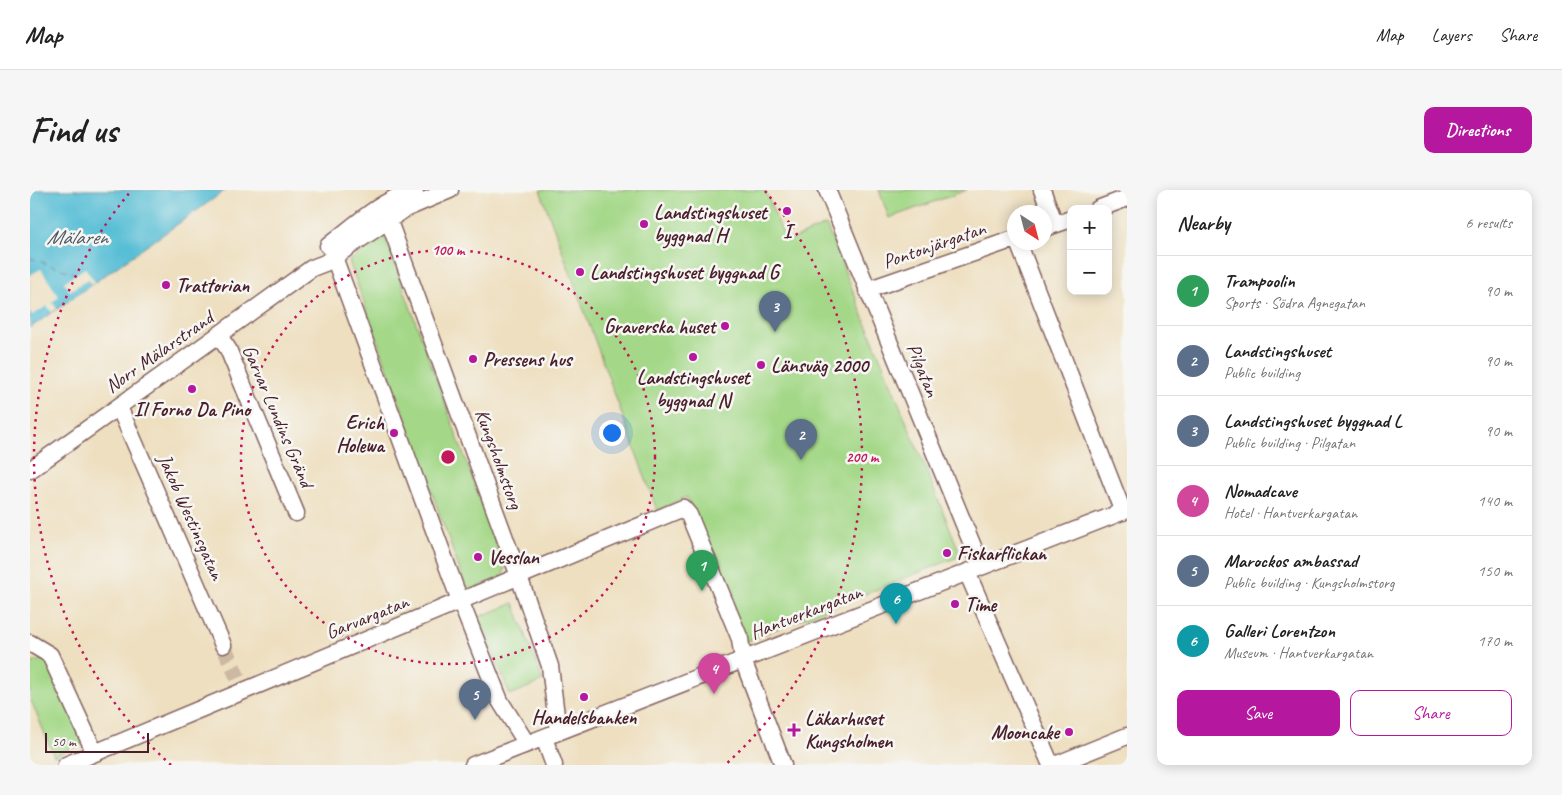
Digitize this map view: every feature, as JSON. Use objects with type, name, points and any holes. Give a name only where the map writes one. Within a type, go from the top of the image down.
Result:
[{"type":"street","name":"Norr Mälarstrand","points":[[30,470],[312,268],[334,257],[386,212],[415,190]]},
{"type":"street","name":"Norr Mälarstrand","points":[[312,268],[319,255],[336,240],[386,212],[405,209],[450,190]]},
{"type":"street","name":"Pilgatan","points":[[827,190],[868,290],[1051,765]]},
{"type":"street","points":[[1042,190],[1045,205]]},
{"type":"street","points":[[1109,205],[1127,198]]},
{"type":"street","name":"Kungsholmstorg","points":[[386,212],[550,666],[551,735],[554,765]]},
{"type":"street","points":[[1052,225],[1067,220]]},
{"type":"street","points":[[336,240],[334,257],[461,602],[500,701],[527,744]]},
{"type":"street","name":"Pontonjärgatan","points":[[868,290],[1007,241]]},
{"type":"street","points":[[1021,250],[1125,511]]},
{"type":"street","name":"Garvar Lundins Gränd","points":[[219,336],[228,349],[296,513]]},
{"type":"street","name":"Jakob Westinsgatan","points":[[119,407],[223,645]]},
{"type":"street","name":"Garvargatan","points":[[66,765],[240,684],[461,602],[683,508],[689,515],[740,639],[743,660]]},
{"type":"street","name":"Hantverkargatan","points":[[473,765],[1125,511]]},
{"type":"street","points":[[30,643],[50,655],[94,751]]},
{"type":"street","points":[[743,660],[783,765]]},
{"type":"street","points":[[1055,765],[1127,736]]},
{"type":"green space","points":[[540,190],[765,190],[786,242],[826,225],[960,553],[958,557],[744,642],[687,497],[657,510]]},
{"type":"green space","points":[[879,190],[967,190],[889,218]]},
{"type":"green space","points":[[385,237],[505,569],[502,577],[472,589],[465,585],[349,261]]},
{"type":"green space","points":[[514,603],[543,681],[510,695],[479,617]]},
{"type":"green space","points":[[47,657],[83,743],[54,756],[30,698],[30,664]]},
{"type":"water","name":"Mälaren","points":[[30,190],[226,190],[30,328]]},
{"type":"pier","points":[[85,268],[95,282],[92,284],[88,279],[70,291],[64,282]]},
{"type":"pier","points":[[41,269],[59,297],[52,302],[57,309],[52,312],[47,306],[32,315],[30,312],[30,275]]},
{"type":"ferry route","points":[[30,258],[76,274]]},
{"type":"tunnel","points":[[223,645],[238,678]]},
{"type":"place","name":"I","points":[[787,211]]},
{"type":"place","name":"Landstingshuset byggnad H","points":[[644,224]]},
{"type":"place","name":"Landstingshuset byggnad G","points":[[580,272]]},
{"type":"place","name":"Trattorian","points":[[166,285]]},
{"type":"place","name":"Graverska huset","points":[[725,326]]},
{"type":"place","name":"Landstingshuset byggnad L","points":[[775,332]]},
{"type":"place","name":"Landstingshuset byggnad N","points":[[693,357]]},
{"type":"place","name":"Pressens hus","points":[[473,359]]},
{"type":"place","name":"Länsväg 2000","points":[[761,365]]},
{"type":"place","name":"Il Forno Da Pino","points":[[192,389]]},
{"type":"place","name":"Erich Holewa","points":[[394,433]]},
{"type":"place","name":"Landstingshuset","points":[[801,460]]},
{"type":"place","name":"Fiskarflickan","points":[[947,553]]},
{"type":"place","name":"Vesslan","points":[[478,557]]},
{"type":"place","name":"Trampoolin","points":[[702,591]]},
{"type":"place","name":"Time","points":[[955,604]]},
{"type":"place","name":"Galleri Lorentzon","points":[[896,624]]},
{"type":"place","name":"Nomadcave","points":[[714,694]]},
{"type":"place","name":"Handelsbanken","points":[[584,697]]},
{"type":"place","name":"Marockos ambassad","points":[[475,720]]},
{"type":"place","name":"Läkarhuset Kungsholmen","points":[[794,730]]},
{"type":"place","name":"Mooncake","points":[[1069,732]]}]
